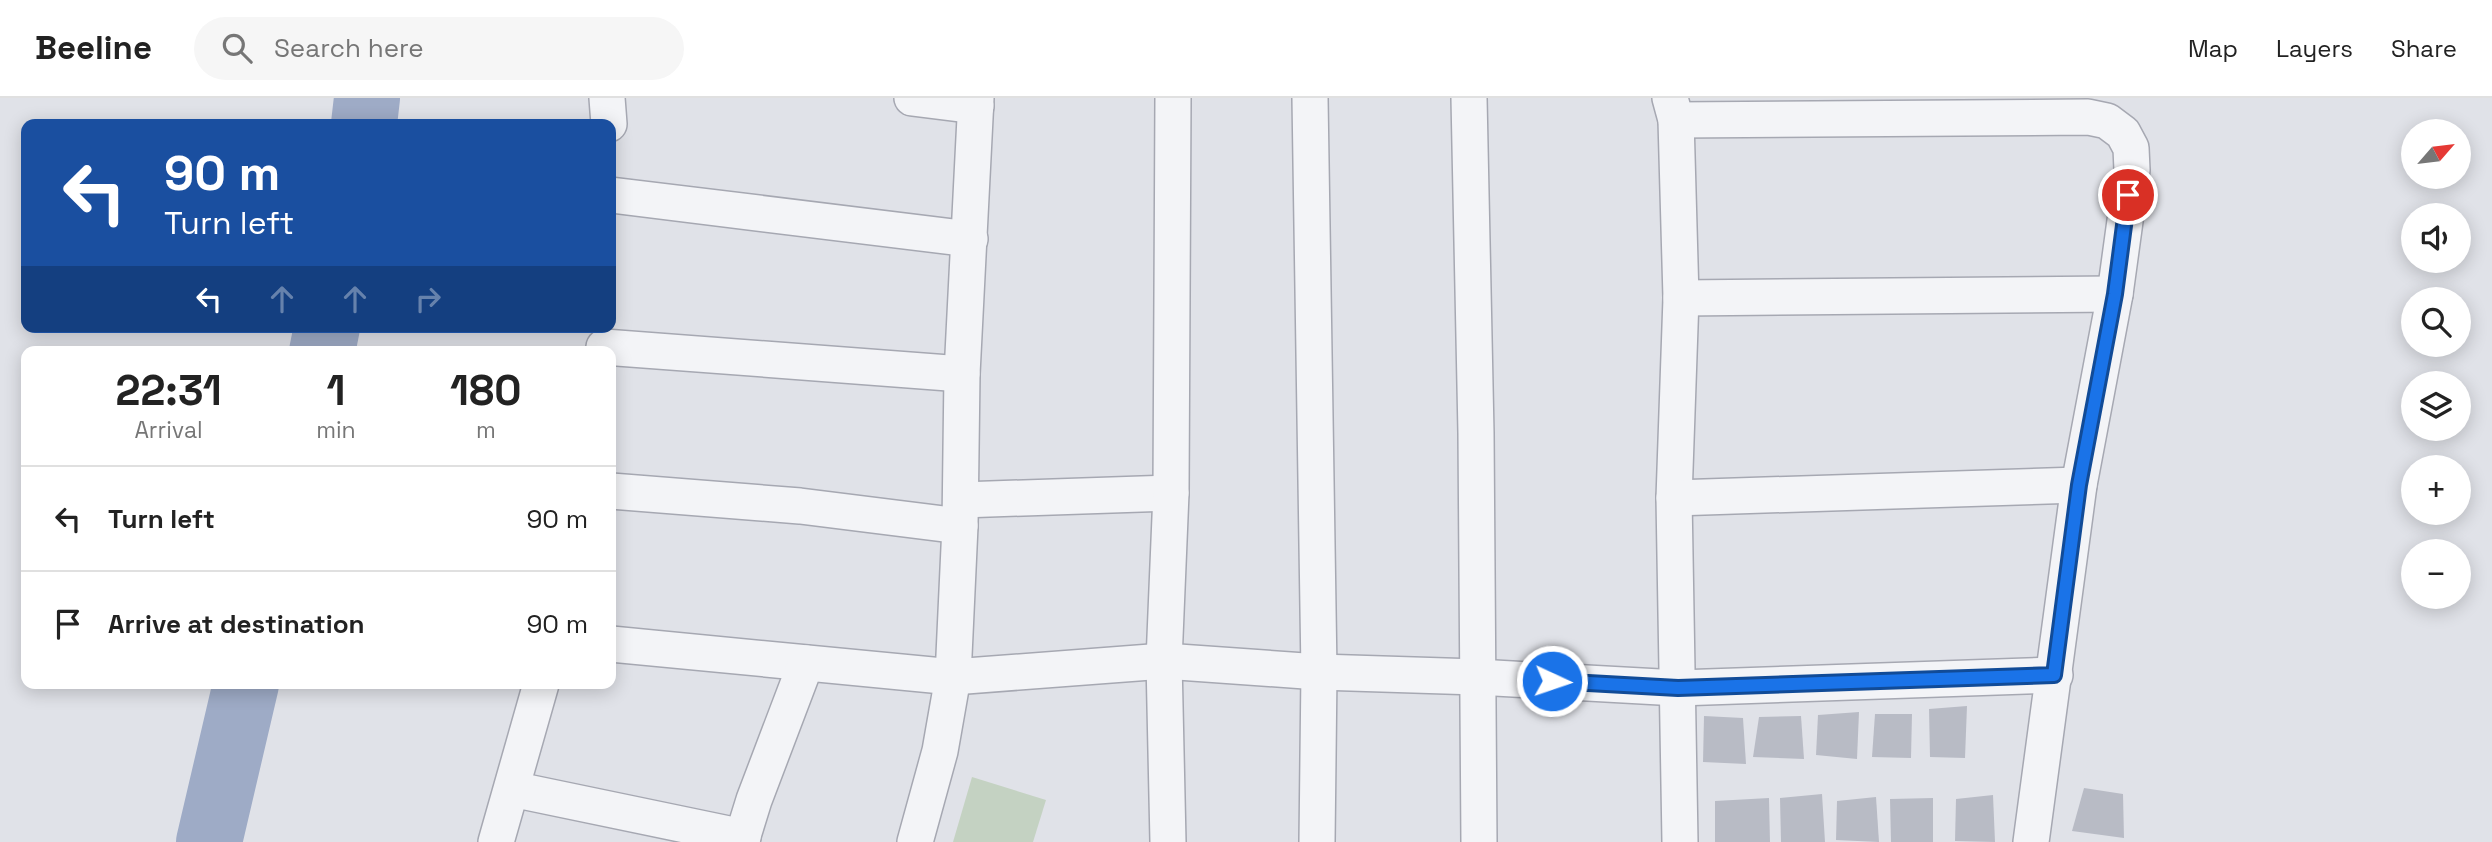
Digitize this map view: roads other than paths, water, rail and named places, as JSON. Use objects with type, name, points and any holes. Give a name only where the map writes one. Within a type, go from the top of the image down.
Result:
[{"type":"street","points":[[607,98],[608,119]]},
{"type":"street","points":[[912,98],[976,102],[962,374],[961,513],[953,677],[940,751],[915,842]]},
{"type":"street","points":[[1168,842],[1164,662],[1171,493],[1173,98]]},
{"type":"street","points":[[1310,98],[1318,672],[1317,842]]},
{"type":"street","points":[[1469,98],[1474,297],[1479,842]]},
{"type":"street","points":[[1680,842],[1674,498],[1681,298],[1673,109],[2088,117],[2107,121],[2123,133],[2132,148],[2132,170],[2115,294],[2079,485],[2031,842]]},
{"type":"street","points":[[616,196],[970,239]]},
{"type":"street","points":[[1681,298],[2115,294]]},
{"type":"street","points":[[604,342],[962,374]]},
{"type":"street","points":[[1674,498],[2079,485]]},
{"type":"street","points":[[616,491],[800,506],[961,513],[1171,493]]},
{"type":"street","points":[[616,644],[953,677],[1164,662],[1318,672],[1678,688],[2054,675]]},
{"type":"street","points":[[512,789],[742,839],[806,663]]},
{"type":"street","points":[[496,842],[540,689]]},
{"type":"waterway","points":[[365,119],[367,98]]},
{"type":"waterway","points":[[323,346],[326,333]]},
{"type":"waterway","points":[[209,842],[245,689]]}]
